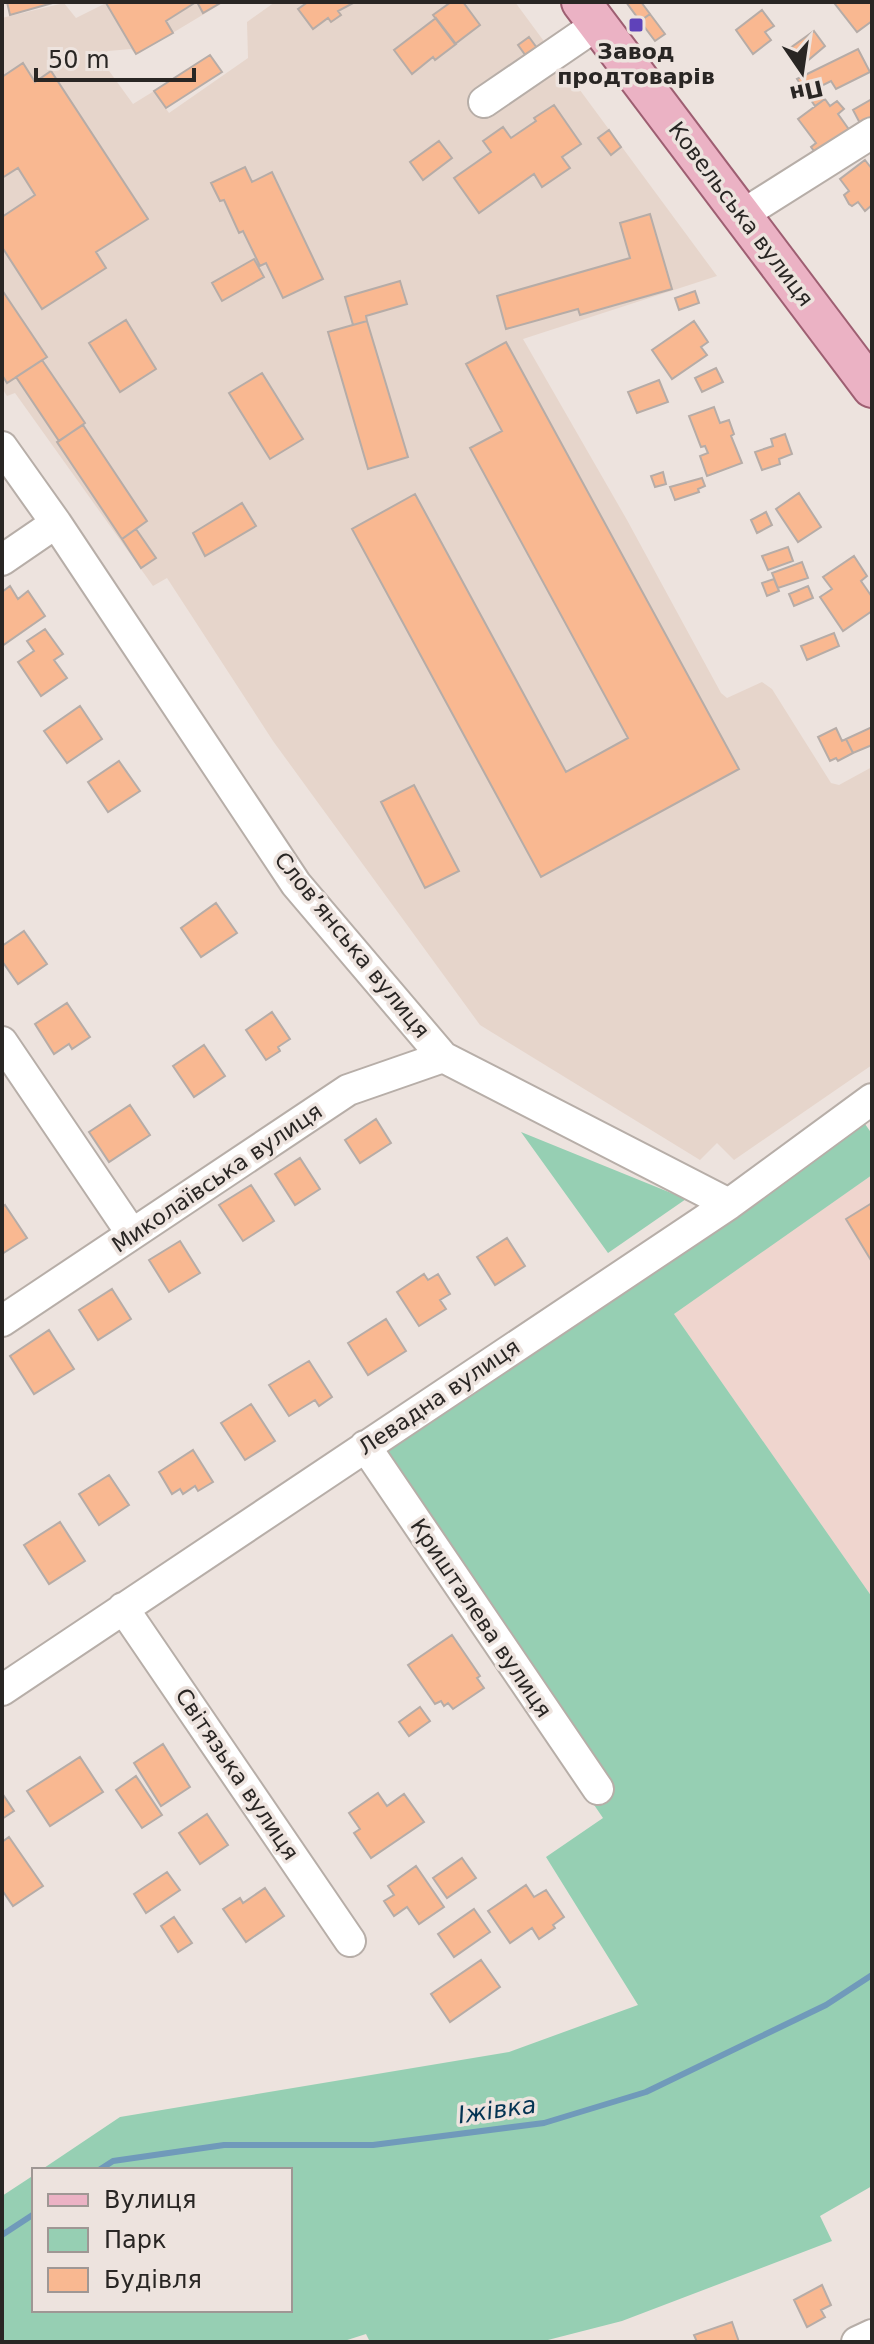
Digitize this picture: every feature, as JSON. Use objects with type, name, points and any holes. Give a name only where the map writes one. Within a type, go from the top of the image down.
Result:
[{"type":"main road","name":"Ковельська вулиця","points":[[590,13],[872,388]]},
{"type":"street","points":[[484,102],[590,13]]},
{"type":"street","points":[[742,215],[872,133]]},
{"type":"street","name":"Словʼянська вулиця","points":[[2,447],[296,884],[443,1057],[729,1204]]},
{"type":"street","points":[[2,560],[56,523]]},
{"type":"street","points":[[2,1042],[132,1234]]},
{"type":"street","name":"Миколаївська вулиця","points":[[2,1321],[348,1090],[443,1057]]},
{"type":"street","name":"Левадна вулиця","points":[[2,1690],[729,1204],[872,1099]]},
{"type":"street","name":"Кришталева вулиця","points":[[365,1446],[598,1789]]},
{"type":"street","name":"Світязька вулиця","points":[[123,1608],[350,1941]]},
{"type":"street","points":[[857,2342],[872,2335]]},
{"type":"shaded area","points":[[108,2],[224,2],[136,55],[131,49],[108,51],[99,57],[133,104],[154,91],[169,113],[248,58],[247,22],[275,2],[515,2],[717,276],[523,339],[627,520],[721,693],[727,698],[762,682],[772,689],[831,783],[839,785],[872,767],[872,1065],[734,1160],[717,1143],[700,1160],[480,1025],[273,741],[167,578],[153,586],[15,393],[7,396],[2,388],[2,18],[64,3],[76,18]]},
{"type":"shaded area","points":[[872,1175],[872,1597],[673,1313]]},
{"type":"green space","points":[[865,1124],[872,1134],[872,1175],[674,1314],[872,1597],[872,2186],[820,2216],[832,2241],[622,2321],[540,2342],[370,2342],[366,2334],[341,2342],[2,2342],[2,2196],[32,2176],[32,2312],[292,2312],[292,2168],[44,2168],[120,2117],[509,2052],[638,2005],[546,1857],[603,1818],[363,1465],[537,1350]]},
{"type":"green space","points":[[521,1132],[686,1199],[608,1253]]},
{"type":"building","points":[[7,2],[56,2],[10,15]]},
{"type":"building","points":[[108,2],[196,2],[166,21],[173,33],[136,54]]},
{"type":"building","points":[[197,2],[222,2],[203,13]]},
{"type":"building","points":[[308,2],[355,2],[338,11],[341,15],[331,22],[328,18],[313,29],[298,9]]},
{"type":"building","points":[[451,2],[463,2],[480,25],[455,44],[433,15]]},
{"type":"building","points":[[626,2],[641,2],[650,14],[640,21]]},
{"type":"building","points":[[872,2],[872,21],[857,32],[835,4]]},
{"type":"building","points":[[762,10],[774,26],[765,32],[771,40],[753,54],[736,30]]},
{"type":"building","points":[[650,14],[665,34],[655,41],[640,21]]},
{"type":"building","points":[[436,18],[456,44],[412,74],[394,50]]},
{"type":"building","points":[[814,31],[825,46],[799,68],[786,51]]},
{"type":"building","points":[[529,37],[537,48],[526,56],[518,45]]},
{"type":"building","points":[[858,49],[870,72],[836,89],[831,81],[817,88],[825,99],[815,106],[797,79]]},
{"type":"building","points":[[210,55],[222,72],[166,108],[154,91]]},
{"type":"building","points":[[23,63],[35,82],[51,71],[148,219],[96,252],[106,268],[42,309],[2,247],[2,217],[35,195],[18,168],[2,178],[2,77]]},
{"type":"building","points":[[825,99],[830,106],[837,101],[844,109],[838,114],[850,131],[817,155],[811,147],[816,143],[798,119]]},
{"type":"building","points":[[872,99],[872,121],[862,127],[853,110]]},
{"type":"building","points":[[554,105],[581,144],[562,157],[570,168],[542,187],[534,174],[479,213],[454,178],[491,152],[483,141],[503,127],[511,138]]},
{"type":"building","points":[[609,130],[621,147],[611,155],[598,138]]},
{"type":"building","points":[[439,141],[452,158],[423,180],[410,162]]},
{"type":"building","points":[[865,160],[872,169],[872,205],[865,211],[858,202],[852,206],[849,204],[844,195],[849,191],[840,179]]},
{"type":"building","points":[[245,167],[252,182],[272,172],[323,279],[283,298],[266,263],[260,266],[243,231],[239,233],[224,200],[220,201],[211,183]]},
{"type":"building","points":[[650,214],[672,289],[580,315],[578,309],[506,329],[497,296],[630,258],[620,223]]},
{"type":"building","points":[[254,259],[264,277],[222,301],[212,283]]},
{"type":"building","points":[[400,281],[407,304],[366,316],[367,321],[353,325],[345,297]]},
{"type":"building","points":[[2,290],[47,357],[7,383],[2,375]]},
{"type":"building","points":[[695,291],[699,303],[679,310],[675,298]]},
{"type":"building","points":[[126,320],[156,369],[120,392],[89,343]]},
{"type":"building","points":[[367,321],[408,457],[368,469],[328,332]]},
{"type":"building","points":[[694,321],[708,342],[701,347],[707,355],[672,379],[652,350]]},
{"type":"building","points":[[506,342],[739,769],[541,877],[352,529],[415,494],[566,772],[628,738],[470,448],[502,431],[466,364]]},
{"type":"building","points":[[42,360],[85,423],[59,441],[16,377]]},
{"type":"building","points":[[716,368],[723,382],[702,392],[695,378]]},
{"type":"building","points":[[262,373],[303,439],[270,459],[229,393]]},
{"type":"building","points":[[659,380],[668,402],[637,413],[628,392]]},
{"type":"building","points":[[714,407],[720,423],[729,420],[734,434],[731,436],[742,463],[707,476],[700,456],[708,453],[705,446],[701,447],[689,416]]},
{"type":"building","points":[[83,425],[147,521],[122,539],[57,442]]},
{"type":"building","points":[[785,434],[792,454],[779,459],[780,464],[762,470],[755,452],[773,446],[771,439]]},
{"type":"building","points":[[663,472],[666,484],[655,487],[651,476]]},
{"type":"building","points":[[702,478],[705,486],[698,489],[699,492],[675,500],[670,487]]},
{"type":"building","points":[[799,493],[821,527],[798,542],[776,509]]},
{"type":"building","points":[[242,503],[256,526],[205,556],[193,533]]},
{"type":"building","points":[[766,512],[772,525],[757,533],[751,520]]},
{"type":"building","points":[[136,529],[156,558],[141,568],[122,539]]},
{"type":"building","points":[[788,547],[793,561],[768,570],[762,556]]},
{"type":"building","points":[[854,556],[867,576],[861,581],[872,597],[872,611],[843,631],[820,597],[832,589],[823,577]]},
{"type":"building","points":[[802,562],[808,578],[778,588],[772,573]]},
{"type":"building","points":[[774,579],[779,591],[767,596],[762,583]]},
{"type":"building","points":[[10,586],[18,599],[28,591],[45,616],[2,646],[2,592]]},
{"type":"building","points":[[808,586],[813,598],[794,606],[789,594]]},
{"type":"building","points":[[45,629],[63,654],[54,660],[67,678],[41,696],[18,662],[34,651],[27,641]]},
{"type":"building","points":[[834,633],[839,646],[807,660],[801,646]]},
{"type":"building","points":[[80,706],[102,739],[67,763],[44,731]]},
{"type":"building","points":[[872,727],[872,745],[853,753],[846,739]]},
{"type":"building","points":[[836,728],[853,753],[838,761],[836,758],[830,761],[818,737]]},
{"type":"building","points":[[119,761],[140,791],[108,812],[88,782]]},
{"type":"building","points":[[414,785],[459,871],[425,888],[381,802]]},
{"type":"building","points":[[216,903],[237,933],[201,957],[181,928]]},
{"type":"building","points":[[24,931],[47,964],[18,984],[2,961],[2,946]]},
{"type":"building","points":[[67,1003],[90,1037],[72,1049],[69,1044],[54,1054],[35,1024]]},
{"type":"building","points":[[272,1012],[290,1039],[278,1047],[280,1051],[266,1060],[246,1030]]},
{"type":"building","points":[[204,1045],[225,1076],[194,1097],[173,1066]]},
{"type":"building","points":[[130,1105],[150,1135],[109,1162],[89,1132]]},
{"type":"building","points":[[376,1119],[391,1143],[360,1163],[345,1140]]},
{"type":"building","points":[[300,1158],[320,1189],[295,1205],[275,1174]]},
{"type":"building","points":[[251,1185],[274,1221],[243,1241],[219,1205]]},
{"type":"building","points":[[872,1203],[872,1262],[846,1219]]},
{"type":"building","points":[[5,1205],[27,1238],[2,1254],[2,1207]]},
{"type":"building","points":[[507,1238],[525,1266],[495,1285],[477,1257]]},
{"type":"building","points":[[180,1241],[200,1273],[169,1292],[149,1260]]},
{"type":"building","points":[[424,1274],[428,1280],[438,1274],[450,1294],[440,1300],[446,1309],[419,1326],[397,1292]]},
{"type":"building","points":[[112,1289],[131,1319],[98,1340],[79,1310]]},
{"type":"building","points":[[386,1319],[406,1351],[368,1375],[348,1343]]},
{"type":"building","points":[[49,1330],[74,1369],[34,1394],[10,1356]]},
{"type":"building","points":[[309,1361],[332,1397],[319,1406],[315,1400],[289,1416],[269,1385]]},
{"type":"building","points":[[251,1404],[275,1441],[245,1460],[221,1423]]},
{"type":"building","points":[[193,1450],[213,1482],[198,1491],[195,1486],[183,1494],[180,1489],[172,1494],[159,1472]]},
{"type":"building","points":[[109,1475],[129,1505],[99,1525],[79,1494]]},
{"type":"building","points":[[60,1522],[85,1561],[49,1584],[24,1545]]},
{"type":"building","points":[[452,1635],[480,1676],[477,1678],[484,1688],[453,1709],[448,1703],[444,1706],[441,1701],[435,1704],[408,1665]]},
{"type":"building","points":[[420,1707],[430,1721],[409,1736],[399,1722]]},
{"type":"building","points":[[163,1744],[190,1787],[161,1806],[134,1763]]},
{"type":"building","points":[[80,1757],[103,1792],[50,1826],[27,1791]]},
{"type":"building","points":[[136,1776],[162,1815],[142,1828],[116,1790]]},
{"type":"building","points":[[2,1793],[14,1811],[2,1819]]},
{"type":"building","points":[[378,1793],[387,1806],[404,1794],[424,1822],[371,1858],[354,1833],[360,1829],[349,1813]]},
{"type":"building","points":[[207,1814],[228,1845],[200,1864],[179,1833]]},
{"type":"building","points":[[9,1837],[43,1886],[13,1906],[2,1890],[2,1842]]},
{"type":"building","points":[[462,1858],[476,1878],[447,1898],[433,1878]]},
{"type":"building","points":[[416,1866],[444,1907],[419,1924],[407,1907],[394,1916],[384,1901],[394,1895],[388,1886]]},
{"type":"building","points":[[167,1872],[180,1890],[146,1913],[134,1894]]},
{"type":"building","points":[[526,1885],[534,1897],[546,1890],[564,1917],[539,1939],[532,1928],[510,1943],[488,1911]]},
{"type":"building","points":[[265,1888],[284,1916],[246,1942],[223,1909],[240,1898],[243,1903]]},
{"type":"building","points":[[474,1909],[490,1932],[454,1957],[438,1934]]},
{"type":"building","points":[[174,1917],[192,1943],[178,1952],[161,1926]]},
{"type":"building","points":[[481,1960],[500,1987],[450,2022],[431,1994]]},
{"type":"building","points":[[822,2285],[831,2305],[821,2310],[825,2317],[807,2327],[794,2300]]},
{"type":"building","points":[[732,2322],[739,2342],[697,2342],[694,2335]]},
{"type":"waterway","name":"Іжівка","points":[[102,2168],[113,2161],[224,2145],[373,2145],[544,2123],[646,2092],[826,2005],[872,1975]]},
{"type":"waterway","name":"Іжівка","points":[[2,2235],[32,2215]]},
{"type":"place","name":"Завод продтоварів","points":[[636,25]]}]
